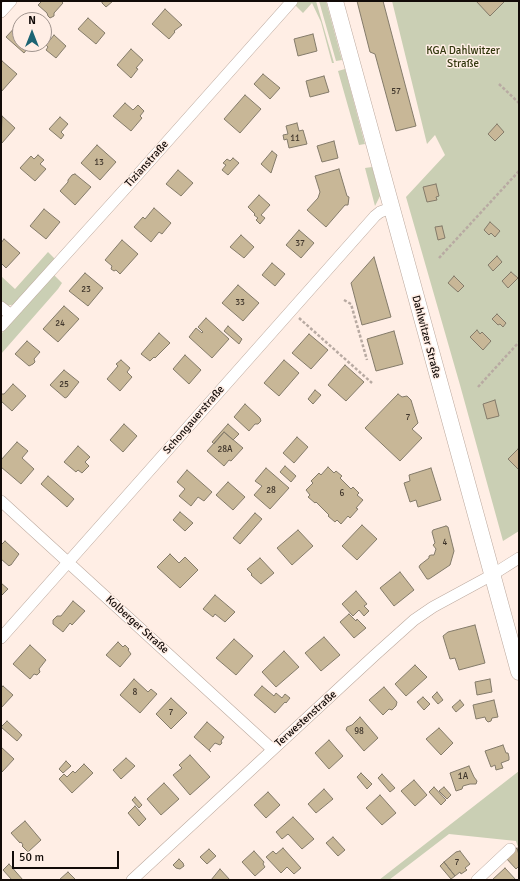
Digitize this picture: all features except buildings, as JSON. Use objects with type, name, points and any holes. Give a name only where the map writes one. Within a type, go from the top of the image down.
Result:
[{"type":"main road","name":"Dahlwitzer Straße","points":[[335,1],[519,672]]},
{"type":"street","points":[[1,12],[11,1]]},
{"type":"street","name":"Tizianstraße","points":[[1,326],[292,1]]},
{"type":"street","name":"Schongauerstraße","points":[[1,638],[375,216],[380,212],[391,208]]},
{"type":"street","points":[[1,307],[11,315]]},
{"type":"street","name":"Kolberger Straße","points":[[1,501],[272,749]]},
{"type":"street","name":"Terwestenstraße","points":[[132,880],[272,749],[414,620],[433,607],[492,575],[519,558]]},
{"type":"street","points":[[477,880],[510,849]]},
{"type":"path","points":[[499,84],[519,103]]},
{"type":"path","points":[[439,258],[519,171]]},
{"type":"path","points":[[344,300],[351,304],[367,360]]},
{"type":"path","points":[[291,310],[372,383]]},
{"type":"path","points":[[478,387],[519,342]]},
{"type":"green space","points":[[299,1],[316,1],[334,63],[332,63],[321,22],[312,3],[303,13],[295,5]]},
{"type":"green space","points":[[319,1],[326,1],[342,60],[336,61]]},
{"type":"green space","name":"KGA Dahlwitzer Straße","points":[[392,1],[519,1],[519,531],[503,541],[406,197],[445,155],[435,135],[427,144]]},
{"type":"green space","points":[[345,69],[365,144],[359,145],[338,71]]},
{"type":"green space","points":[[372,167],[380,196],[375,206],[365,168]]},
{"type":"green space","points":[[48,252],[56,260],[16,304],[6,306],[1,301],[1,276],[15,289]]},
{"type":"green space","points":[[54,275],[62,283],[58,289],[1,354],[1,334]]},
{"type":"green space","points":[[519,771],[519,850],[516,841],[449,834],[389,880],[379,880]]}]
